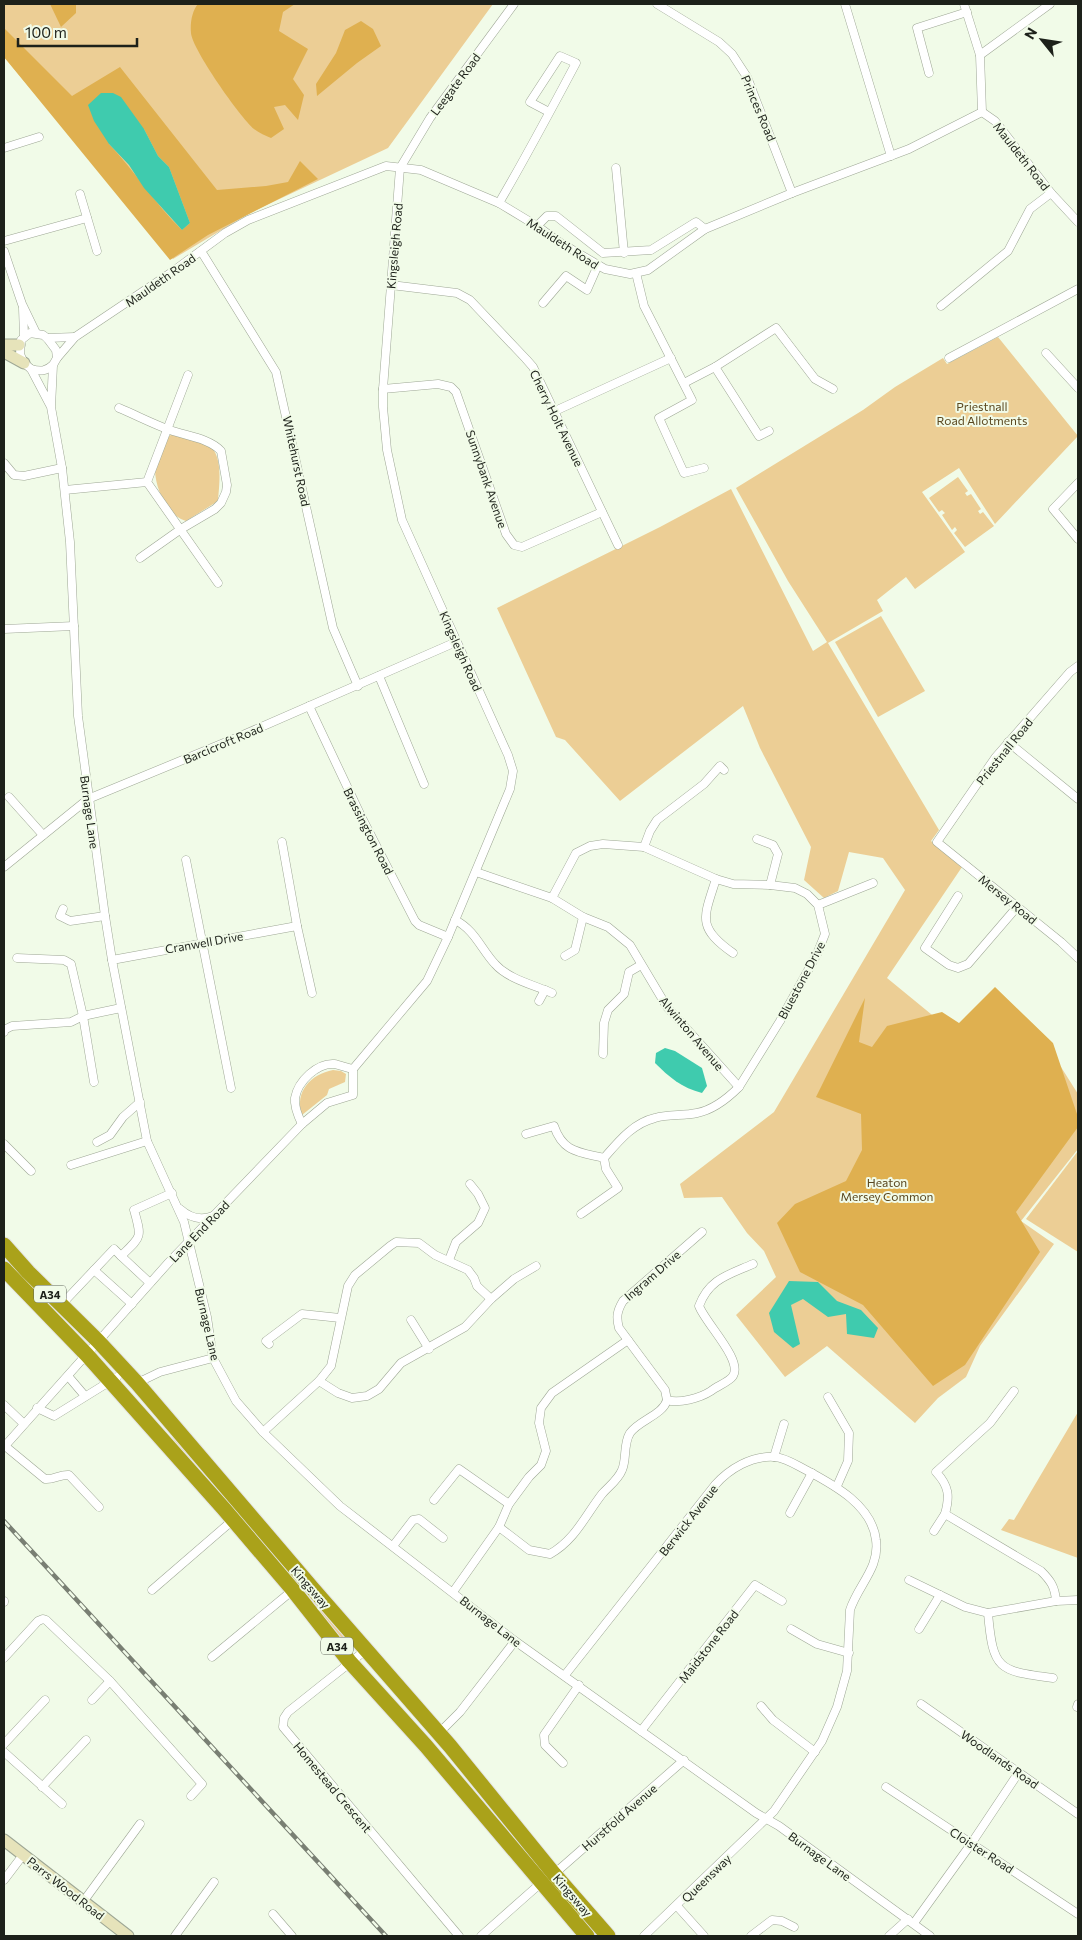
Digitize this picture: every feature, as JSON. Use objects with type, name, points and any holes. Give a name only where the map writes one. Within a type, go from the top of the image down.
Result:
[{"type":"highway","name":"Kingsway","points":[[4,1245],[28,1272],[98,1341],[136,1383],[161,1420],[440,1733],[548,1878],[587,1936]]},
{"type":"highway","name":"Kingsway","points":[[4,1269],[87,1355],[114,1379],[292,1590],[349,1661],[548,1878],[608,1936]]},
{"type":"highway","points":[[28,1272],[40,1293],[85,1340],[88,1346],[87,1355]]},
{"type":"highway","points":[[98,1341],[97,1352],[114,1379],[161,1420],[175,1453]]},
{"type":"street","name":"Leegate Road","points":[[400,168],[430,118],[514,4]]},
{"type":"street","name":"Princes Road","points":[[657,4],[718,42],[732,54],[747,77],[792,193]]},
{"type":"street","points":[[845,4],[891,156]]},
{"type":"street","points":[[980,55],[1050,4]]},
{"type":"street","points":[[929,73],[917,28],[966,8],[980,55],[982,112]]},
{"type":"street","points":[[499,203],[549,112],[576,62],[560,56],[530,102],[549,112]]},
{"type":"street","name":"Mauldeth Road","points":[[55,361],[75,337],[172,272],[225,233],[256,217],[386,166],[420,170],[499,203],[605,269],[630,274],[648,270],[705,229],[792,193],[909,149],[982,112],[995,121],[1051,193],[1078,222]]},
{"type":"street","points":[[4,148],[39,137]]},
{"type":"street","name":"Kingsleigh Road","points":[[353,1069],[427,981],[456,920],[510,789],[513,771],[508,755],[402,520],[387,450],[383,389],[400,168]]},
{"type":"street","points":[[616,168],[624,253]]},
{"type":"street","points":[[941,306],[1008,251],[1030,209],[1051,193]]},
{"type":"street","points":[[80,194],[97,251]]},
{"type":"street","points":[[537,226],[547,216],[556,216],[603,253],[651,250],[696,222],[705,229]]},
{"type":"street","points":[[4,241],[87,218]]},
{"type":"street","points":[[4,251],[22,304],[36,333],[47,338],[75,337]]},
{"type":"street","name":"Whitehurst Road","points":[[201,251],[276,372],[333,628],[358,686]]},
{"type":"street","points":[[543,303],[566,276],[587,290],[598,265]]},
{"type":"street","points":[[636,273],[644,306],[692,400],[659,418],[684,473],[704,468]]},
{"type":"street","name":"Cherry Holt Avenue","points":[[391,285],[457,293],[470,300],[533,367],[618,545]]},
{"type":"street","points":[[949,358],[1078,289]]},
{"type":"street","name":"Burnage Lane","points":[[22,304],[20,354],[51,407]]},
{"type":"street","points":[[684,383],[715,367],[776,328],[815,379],[833,389]]},
{"type":"street","points":[[4,345],[22,341],[36,333]]},
{"type":"street","points":[[4,352],[38,371],[46,370],[55,361],[56,350],[47,338]]},
{"type":"street","points":[[1046,353],[1078,388]]},
{"type":"street","points":[[555,411],[671,358]]},
{"type":"street","name":"Burnage Lane","points":[[55,361],[51,407],[62,468],[70,542],[78,716],[104,916],[147,1140],[172,1193],[190,1241],[207,1317],[213,1358],[236,1401],[263,1432],[340,1506],[515,1640],[930,1936]]},
{"type":"street","points":[[715,367],[759,436],[769,431]]},
{"type":"street","points":[[148,482],[188,375]]},
{"type":"street","name":"Sunnybank Avenue","points":[[383,389],[438,384],[451,387],[456,392],[506,534],[514,545],[522,547],[602,512]]},
{"type":"street","points":[[119,408],[218,448],[221,452],[227,485],[221,503],[181,528],[140,558]]},
{"type":"street","points":[[4,463],[14,476],[24,476],[62,468]]},
{"type":"street","points":[[65,490],[148,482]]},
{"type":"street","points":[[148,482],[218,583]]},
{"type":"street","points":[[1078,482],[1053,509],[1078,539]]},
{"type":"street","points":[[4,629],[74,626]]},
{"type":"street","name":"Barcicroft Road","points":[[4,866],[88,799],[358,686],[456,642]]},
{"type":"street","name":"Priestnall Road","points":[[937,842],[995,758],[1070,672],[1078,666]]},
{"type":"street","points":[[1070,672],[1078,678]]},
{"type":"street","points":[[379,676],[424,784]]},
{"type":"street","name":"Brassington Road","points":[[309,706],[361,816],[415,921],[419,925],[448,937]]},
{"type":"street","points":[[1008,742],[1078,799]]},
{"type":"street","points":[[644,847],[650,830],[657,820],[722,768]]},
{"type":"street","points":[[9,797],[43,835]]},
{"type":"street","points":[[757,839],[773,845],[778,854],[770,884]]},
{"type":"street","points":[[282,842],[297,926],[312,993]]},
{"type":"street","name":"Mersey Road","points":[[937,842],[1018,906],[1078,958]]},
{"type":"street","points":[[552,898],[576,853],[590,846],[603,844],[644,847],[716,879],[733,884],[770,884],[795,888],[807,894],[818,905],[873,883]]},
{"type":"street","points":[[186,860],[231,1088]]},
{"type":"street","name":"Alwinton Avenue","points":[[476,872],[552,898],[583,916],[608,927],[630,945],[667,1007],[738,1087]]},
{"type":"street","points":[[716,879],[704,915],[706,924],[718,942],[733,953]]},
{"type":"street","points":[[958,896],[925,948],[949,965],[958,968],[968,964],[1018,906]]},
{"type":"street","name":"Bluestone Drive","points":[[604,1158],[625,1134],[643,1123],[654,1118],[697,1113],[710,1109],[731,1095],[738,1087],[780,1021],[817,954],[825,934],[818,905]]},
{"type":"street","points":[[63,909],[60,916],[70,921],[104,916]]},
{"type":"street","points":[[565,956],[575,950],[583,916]]},
{"type":"street","points":[[456,920],[472,932],[500,969],[548,991],[539,1001]]},
{"type":"street","name":"Cranwell Drive","points":[[112,960],[201,942],[297,926]]},
{"type":"street","points":[[17,958],[64,960],[71,964],[83,1016],[94,1082]]},
{"type":"street","points":[[603,1054],[604,1023],[608,1010],[624,994],[629,972],[641,965]]},
{"type":"street","points":[[4,1032],[4,1030],[12,1026],[71,1022],[83,1016],[122,1008]]},
{"type":"street","points":[[302,1124],[296,1109],[295,1098],[300,1084],[310,1073],[333,1064],[353,1069]]},
{"type":"street","name":"Lane End Road","points":[[4,1446],[150,1283],[302,1124],[328,1103],[353,1094],[353,1069]]},
{"type":"street","points":[[97,1142],[110,1135],[123,1116],[140,1102]]},
{"type":"street","points":[[526,1134],[554,1126],[558,1138],[568,1147],[577,1152],[604,1158],[606,1169],[618,1188],[581,1214]]},
{"type":"street","points":[[71,1165],[147,1140]]},
{"type":"street","points":[[4,1144],[31,1171]]},
{"type":"street","points":[[449,1260],[456,1242],[478,1222],[485,1208],[470,1184]]},
{"type":"street","points":[[121,1256],[138,1240],[140,1233],[134,1210],[172,1193]]},
{"type":"street","points":[[178,1208],[196,1218],[215,1215]]},
{"type":"street","name":"Ingram Drive","points":[[667,1400],[665,1390],[619,1328],[616,1320],[618,1310],[623,1300],[702,1232]]},
{"type":"street","points":[[263,1432],[319,1381],[331,1366],[348,1286],[355,1275],[396,1242],[419,1243],[435,1255],[468,1270],[477,1286],[491,1299]]},
{"type":"street","points":[[61,1305],[114,1249],[150,1283]]},
{"type":"street","points":[[499,1527],[529,1550],[550,1554],[561,1548],[573,1537],[603,1493],[617,1479],[622,1470],[630,1433],[638,1425],[666,1405],[667,1400],[674,1403],[706,1394],[732,1377],[736,1367],[733,1357],[703,1316],[699,1306],[708,1287],[720,1278],[753,1264]]},
{"type":"street","points":[[319,1381],[338,1393],[352,1398],[367,1396],[379,1389],[401,1363],[429,1349],[465,1327],[491,1299],[514,1279],[536,1266]]},
{"type":"street","points":[[94,1270],[132,1304]]},
{"type":"street","points":[[269,1344],[266,1341],[298,1316],[314,1314],[340,1318]]},
{"type":"street","points":[[411,1320],[429,1349]]},
{"type":"street","points":[[453,1592],[499,1527],[509,1504],[540,1465],[546,1451],[539,1423],[541,1408],[552,1393],[628,1340]]},
{"type":"street","points":[[136,1383],[160,1372],[213,1358]]},
{"type":"street","points":[[68,1376],[85,1396]]},
{"type":"street","points":[[37,1408],[54,1416],[114,1379]]},
{"type":"street","points":[[934,1531],[945,1514],[949,1500],[948,1490],[936,1472],[990,1423],[1014,1391]]},
{"type":"street","points":[[828,1397],[849,1433],[848,1461],[837,1486]]},
{"type":"street","points":[[4,1405],[24,1424]]},
{"type":"street","points":[[774,1457],[784,1424]]},
{"type":"street","points":[[4,1446],[45,1478],[51,1479],[62,1475],[71,1477],[99,1507]]},
{"type":"street","name":"Berwick Avenue","points":[[566,1675],[724,1476],[749,1461],[774,1457],[789,1461],[837,1486],[867,1515],[876,1540],[874,1564],[852,1602],[850,1610],[849,1653],[843,1687],[828,1730],[774,1811],[766,1819]]},
{"type":"street","points":[[434,1500],[459,1469],[509,1504]]},
{"type":"street","points":[[790,1513],[812,1473]]},
{"type":"street","points":[[945,1514],[1041,1571],[1052,1582],[1056,1601]]},
{"type":"street","points":[[392,1546],[413,1520],[419,1519],[443,1538]]},
{"type":"street","points":[[152,1590],[233,1520]]},
{"type":"street","points":[[909,1580],[965,1607],[988,1613],[1056,1601],[1078,1600]]},
{"type":"street","name":"Maidstone Road","points":[[641,1731],[754,1585],[782,1601]]},
{"type":"street","points":[[212,1657],[292,1590]]},
{"type":"street","points":[[919,1629],[940,1595]]},
{"type":"street","points":[[988,1613],[991,1645],[997,1660],[1008,1669],[1019,1674],[1053,1678]]},
{"type":"street","points":[[4,1658],[38,1621],[43,1619],[110,1681],[202,1784],[191,1796]]},
{"type":"street","points":[[790,1629],[817,1644],[849,1653]]},
{"type":"street","points":[[440,1733],[460,1712],[515,1640]]},
{"type":"street","name":"Homestead Crescent","points":[[366,1649],[288,1712],[283,1721],[283,1727],[459,1936]]},
{"type":"street","points":[[92,1700],[110,1681]]},
{"type":"street","points":[[563,1763],[545,1745],[544,1735],[579,1685]]},
{"type":"street","points":[[4,1744],[45,1700]]},
{"type":"street","name":"Woodlands Road","points":[[921,1704],[1078,1814]]},
{"type":"street","points":[[761,1706],[773,1720],[815,1752]]},
{"type":"street","points":[[42,1787],[86,1740]]},
{"type":"street","points":[[4,1752],[62,1804]]},
{"type":"street","name":"Hurstfold Avenue","points":[[548,1878],[684,1760]]},
{"type":"street","points":[[890,1936],[911,1921],[971,1844],[1019,1772]]},
{"type":"street","name":"Cloister Road","points":[[886,1786],[1078,1914]]},
{"type":"street","name":"Queensway","points":[[644,1936],[766,1819]]},
{"type":"street","points":[[84,1902],[140,1824]]},
{"type":"street","name":"Parrs Wood Road","points":[[4,1840],[128,1936]]},
{"type":"street","points":[[4,1880],[23,1855]]},
{"type":"street","points":[[482,1936],[548,1878]]},
{"type":"street","points":[[175,1936],[214,1882]]},
{"type":"street","points":[[677,1906],[704,1936]]},
{"type":"street","points":[[273,1914],[292,1936]]},
{"type":"street","points":[[751,1936],[772,1920],[778,1920],[794,1927]]},
{"type":"green space","points":[[4,4],[493,4],[388,148],[250,213],[173,259],[4,57]]},
{"type":"green space","points":[[50,4],[76,4],[76,13],[61,27]]},
{"type":"green space","points":[[198,4],[295,4],[283,12],[279,31],[308,49],[293,79],[304,95],[298,120],[285,105],[274,107],[284,129],[271,138],[256,130],[247,122],[208,67],[193,41],[191,21]]},
{"type":"green space","points":[[361,21],[373,29],[381,46],[317,96],[316,84],[336,53],[345,30]]},
{"type":"green space","points":[[4,28],[72,96],[120,67],[217,190],[266,186],[288,182],[300,161],[318,179],[208,235],[170,260],[4,57]],"holes":[[[144,129],[158,156],[169,167],[190,223],[182,230],[109,144]]]},
{"type":"green space","points":[[998,337],[1078,436],[995,524],[959,468],[922,492],[965,552],[915,589],[906,577],[877,600],[883,611],[828,643],[939,830],[931,841],[962,867],[887,978],[959,1037],[1061,1067],[1078,1094],[1078,1149],[1021,1221],[1054,1244],[980,1346],[966,1377],[938,1398],[915,1423],[827,1346],[785,1377],[736,1315],[776,1277],[764,1251],[747,1233],[722,1197],[684,1198],[680,1184],[774,1112],[905,890],[883,858],[849,852],[838,891],[824,898],[804,880],[811,847],[760,748],[743,706],[620,801],[565,740],[556,737],[497,608],[660,527],[731,489],[813,651],[827,642],[788,581],[736,488],[943,358],[947,364]]},
{"type":"green space","points":[[174,433],[208,445],[213,449],[218,463],[218,501],[186,521],[179,518],[168,508],[160,494],[155,471],[166,438]]},
{"type":"green space","points":[[958,477],[968,491],[965,493],[967,496],[971,494],[981,509],[978,511],[980,514],[983,512],[994,526],[965,547],[954,533],[957,530],[955,527],[952,530],[942,515],[945,513],[942,510],[939,512],[929,498]]},
{"type":"green space","points":[[881,616],[925,691],[878,717],[835,642]]},
{"type":"green space","name":"Heaton Mersey Common","points":[[995,987],[1053,1043],[1078,1117],[1078,1127],[1016,1212],[1040,1252],[965,1365],[933,1386],[863,1305],[800,1272],[777,1223],[795,1204],[846,1181],[862,1150],[861,1114],[816,1097],[865,998],[859,1042],[872,1047],[887,1026],[942,1012],[959,1023]]},
{"type":"green space","points":[[333,1070],[346,1074],[345,1082],[329,1089],[327,1095],[302,1115],[300,1099],[306,1085],[318,1075]]},
{"type":"green space","points":[[1078,1151],[1078,1252],[1026,1219]]},
{"type":"green space","points":[[1078,1412],[1078,1558],[1001,1530],[1009,1519],[1014,1520]]},
{"type":"green space","points":[[170,1433],[232,1502],[227,1505],[181,1452]]},
{"type":"green space","points":[[309,1593],[348,1638],[343,1642],[305,1597]]},
{"type":"water","points":[[101,93],[113,93],[121,97],[144,129],[158,156],[169,167],[190,223],[182,230],[144,188],[129,165],[109,144],[94,121],[88,105]]},
{"type":"water","points":[[665,1048],[675,1051],[702,1068],[707,1086],[702,1093],[676,1081],[655,1063],[656,1053]]},
{"type":"water","points":[[789,1281],[818,1282],[837,1301],[861,1310],[878,1328],[874,1338],[847,1334],[846,1314],[828,1317],[803,1299],[791,1305],[800,1344],[793,1348],[774,1332],[769,1313]]},
{"type":"railway","points":[[4,1521],[386,1936]]},
{"type":"park label","name":"Priestnall Road Allotments","points":[[982,413]]}]
